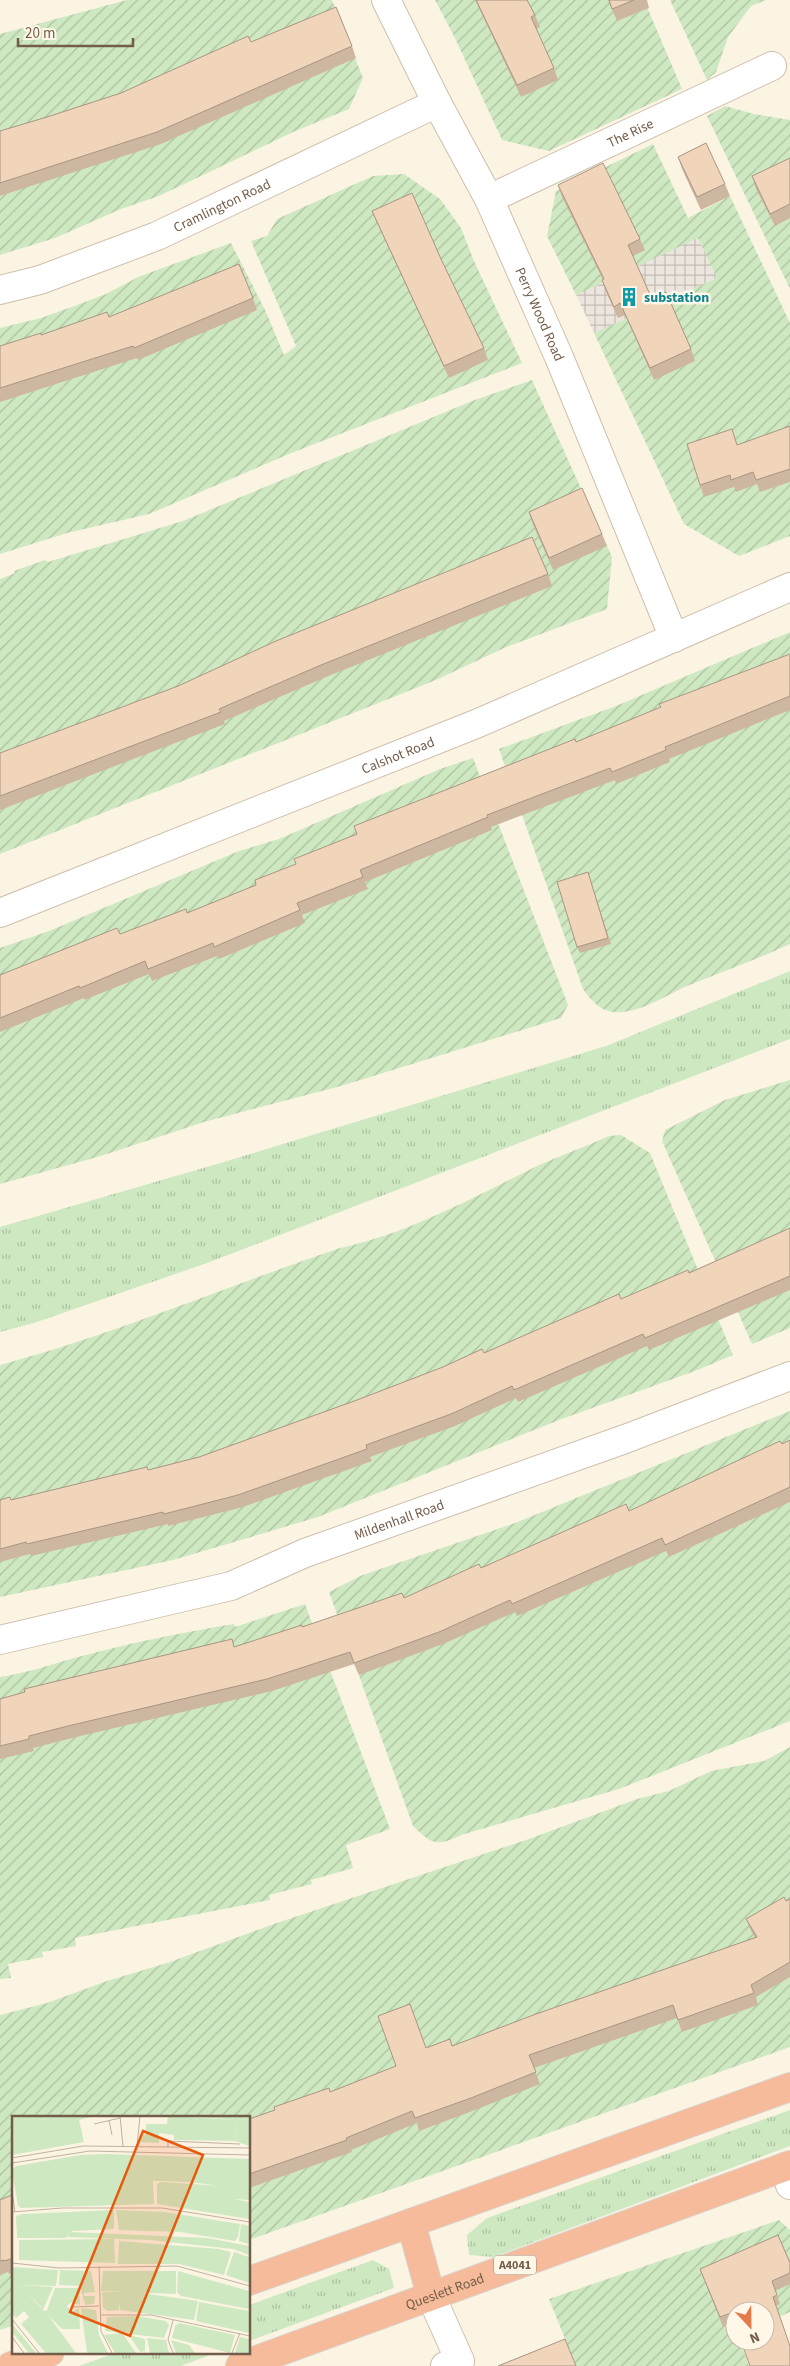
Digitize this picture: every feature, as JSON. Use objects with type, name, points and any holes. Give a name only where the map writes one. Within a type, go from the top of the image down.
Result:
[{"type":"highway","points":[[250,2281],[790,2087]]},
{"type":"highway","name":"Queslett Road","points":[[240,2366],[431,2296],[788,2172]]},
{"type":"highway","points":[[411,2222],[431,2296]]},
{"type":"highway","points":[[11,2366],[44,2354]]},
{"type":"street","name":"Perry Wood Road","points":[[386,0],[437,103],[489,199],[559,357],[674,638]]},
{"type":"street","name":"The Rise","points":[[489,199],[772,66]]},
{"type":"street","name":"Cramlington Road","points":[[0,290],[40,280],[157,236],[437,103]]},
{"type":"street","name":"Calshot Road","points":[[0,913],[476,724],[790,587]]},
{"type":"street","name":"Mildenhall Road","points":[[0,1640],[231,1586],[305,1553],[625,1439],[790,1376]]},
{"type":"street","points":[[431,2296],[460,2361],[445,2366]]},
{"type":"shaded area","points":[[698,237],[717,278],[594,333],[576,295]]},
{"type":"green space","points":[[127,0],[332,0],[363,78],[349,109],[293,132],[159,196],[121,209],[55,238],[0,255],[0,34]]},
{"type":"green space","points":[[435,0],[644,0],[682,89],[549,151],[502,140],[455,38]]},
{"type":"green space","points":[[670,0],[766,0],[751,6],[728,37],[716,72],[707,80]]},
{"type":"green space","points":[[725,106],[754,114],[790,120],[790,289],[707,116]]},
{"type":"green space","points":[[653,144],[688,218],[730,196],[790,323],[790,536],[739,556],[684,524],[594,333],[717,278],[698,238],[576,295],[547,236],[556,191]]},
{"type":"green space","points":[[404,174],[440,199],[461,228],[474,261],[522,363],[289,454],[149,514],[67,533],[0,554],[0,328],[41,318],[77,305],[106,294],[138,277],[231,243],[266,312],[284,355],[296,346],[251,241],[267,236],[277,219],[373,176]]},
{"type":"green space","points":[[532,380],[612,557],[607,609],[504,648],[436,680],[0,854],[0,579],[15,573],[14,571],[45,560],[48,562],[183,521],[472,401]]},
{"type":"green space","points":[[790,632],[790,944],[687,986],[641,1008],[622,1012],[607,1011],[592,1000],[583,989],[499,749],[616,706]]},
{"type":"green space","points":[[473,758],[568,1005],[561,1018],[341,1086],[204,1122],[101,1156],[0,1184],[0,948],[49,931],[239,851],[279,839],[440,769]]},
{"type":"green space","points":[[790,971],[790,1039],[207,1263],[34,1323],[0,1332],[0,1227],[217,1164],[606,1046]]},
{"type":"green space","points":[[790,1080],[790,1328],[752,1344],[662,1141],[665,1130],[725,1100]]},
{"type":"green space","points":[[621,1135],[650,1153],[733,1355],[695,1371],[559,1420],[318,1517],[173,1560],[0,1597],[0,1365],[86,1339],[340,1248],[391,1233],[440,1214],[544,1163],[609,1136]]},
{"type":"green space","points":[[790,1411],[790,1721],[619,1789],[461,1835],[453,1839],[435,1842],[419,1832],[413,1826],[329,1592],[360,1576],[515,1523]]},
{"type":"green space","points":[[305,1604],[390,1829],[346,1845],[353,1868],[311,1880],[312,1884],[269,1895],[270,1900],[75,1938],[76,1946],[42,1952],[43,1957],[8,1964],[11,1978],[0,1979],[0,1677],[22,1673],[104,1650],[197,1630],[234,1624],[235,1627]]},
{"type":"green space","points":[[790,1747],[790,2047],[250,2240],[250,2116],[12,2116],[12,2326],[0,2330],[0,2015],[47,2003],[107,1981],[167,1963],[274,1924],[529,1839],[637,1799],[669,1791],[711,1771],[764,1761]]},
{"type":"green space","points":[[790,2110],[790,2146],[493,2257],[469,2255],[467,2235],[487,2218]]},
{"type":"green space","points":[[779,2220],[790,2230],[790,2312],[775,2319],[775,2301],[725,2301],[725,2351],[744,2351],[749,2366],[576,2366],[549,2299]]},
{"type":"green space","points":[[373,2260],[389,2269],[394,2288],[250,2341],[250,2305]]},
{"type":"green space","points":[[112,2354],[213,2354],[181,2366],[79,2366]]},
{"type":"building","points":[[476,0],[527,0],[535,15],[531,17],[554,68],[517,85]]},
{"type":"building","points":[[609,0],[634,0],[612,9]]},
{"type":"building","points":[[336,7],[352,46],[157,132],[0,183],[0,131],[121,93],[248,36],[251,42]]},
{"type":"building","points":[[706,143],[725,184],[697,197],[678,157]]},
{"type":"building","points":[[790,158],[790,204],[770,214],[752,176]]},
{"type":"building","points":[[603,163],[640,239],[628,245],[652,299],[666,292],[691,349],[650,368],[620,303],[614,307],[602,280],[604,279],[558,185]]},
{"type":"building","points":[[412,193],[441,259],[484,348],[444,366],[372,211]]},
{"type":"building","points":[[239,264],[253,298],[134,348],[133,346],[0,388],[0,346],[41,333],[41,335],[107,312],[109,317]]},
{"type":"building","points":[[790,426],[790,469],[756,480],[753,472],[731,480],[730,475],[700,485],[687,444],[732,429],[737,445]]},
{"type":"building","points":[[582,488],[602,534],[549,558],[529,512]]},
{"type":"building","points":[[532,537],[548,574],[321,665],[219,709],[221,712],[0,796],[0,753],[178,686],[276,641]]},
{"type":"building","points":[[790,654],[790,696],[665,747],[666,750],[612,772],[610,768],[487,815],[488,817],[360,870],[363,877],[297,903],[300,910],[214,947],[213,943],[148,969],[145,961],[0,1018],[0,975],[117,928],[120,934],[186,909],[187,913],[256,885],[255,880],[296,864],[294,859],[357,834],[354,826],[575,739],[576,742],[661,707],[659,704]]},
{"type":"building","points":[[588,872],[608,938],[577,947],[557,882]]},
{"type":"building","points":[[790,1228],[790,1276],[645,1338],[643,1334],[514,1390],[512,1386],[451,1414],[366,1445],[367,1449],[238,1495],[164,1514],[163,1512],[0,1549],[0,1500],[10,1497],[11,1500],[147,1467],[148,1470],[199,1457],[357,1400],[443,1367],[482,1349],[484,1353],[619,1294],[621,1299],[688,1270],[689,1273]]},
{"type":"building","points":[[790,1440],[790,1487],[665,1545],[662,1538],[512,1604],[510,1600],[439,1632],[354,1663],[350,1652],[267,1679],[68,1726],[0,1746],[0,1699],[25,1692],[24,1689],[232,1639],[234,1647],[302,1625],[302,1627],[402,1593],[404,1598],[479,1564],[481,1568],[626,1504],[629,1511],[780,1441],[782,1444]]},
{"type":"building","points":[[784,1897],[786,1901],[790,1899],[790,1962],[751,1985],[754,1993],[678,2020],[673,2005],[529,2055],[536,2072],[415,2118],[412,2111],[346,2138],[347,2140],[250,2174],[250,2119],[275,2110],[274,2107],[329,2088],[330,2092],[396,2066],[378,2016],[410,2004],[426,2048],[450,2039],[452,2046],[536,2014],[757,1937],[746,1919]]},
{"type":"building","points":[[12,2195],[12,2259],[4,2261],[0,2261],[0,2200]]},
{"type":"building","points":[[778,2235],[790,2263],[790,2273],[772,2281],[777,2295],[773,2297],[774,2301],[725,2301],[725,2315],[720,2317],[700,2269]]},
{"type":"building","points":[[775,2303],[790,2346],[790,2366],[750,2366],[745,2351],[775,2351]]},
{"type":"building","points":[[565,2339],[576,2366],[498,2366]]},
{"type":"place","name":"substation","points":[[629,297]]}]
